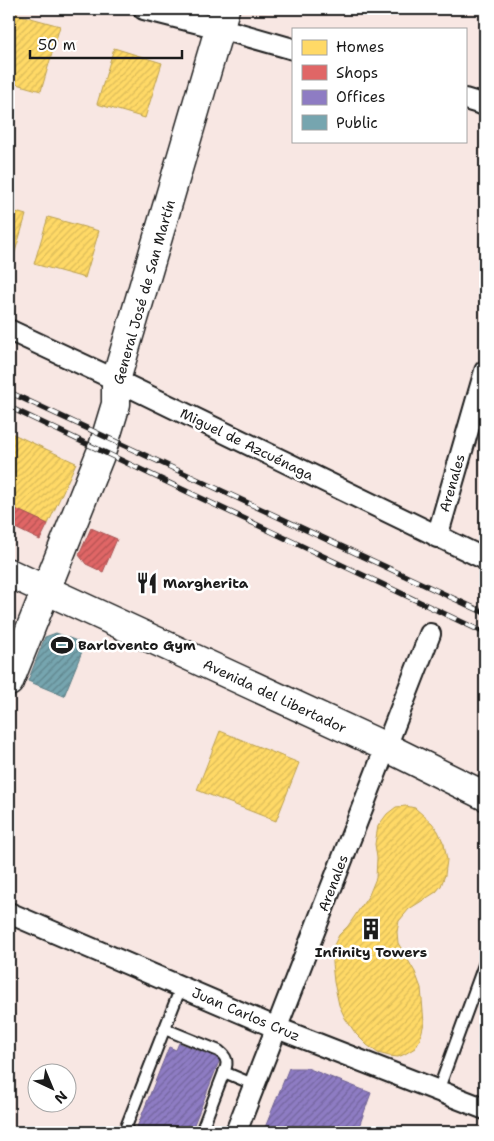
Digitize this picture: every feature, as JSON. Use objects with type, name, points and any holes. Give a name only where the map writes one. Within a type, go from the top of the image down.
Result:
[{"type":"street","points":[[144,9],[222,18],[292,49]]},
{"type":"street","name":"General José de San Martín","points":[[9,682],[102,450],[116,404],[116,380],[222,18]]},
{"type":"street","points":[[466,99],[485,105]]},
{"type":"street","name":"Miguel de Azcuénaga","points":[[9,330],[485,559]]},
{"type":"street","name":"Arenales","points":[[437,536],[485,371]]},
{"type":"street","name":"Avenida del Libertador","points":[[9,573],[386,747],[485,796]]},
{"type":"street","name":"Arenales","points":[[236,1132],[430,634]]},
{"type":"street","name":"Juan Carlos Cruz","points":[[9,913],[277,1028],[485,1109]]},
{"type":"lane","points":[[438,1091],[485,962]]},
{"type":"lane","points":[[124,1132],[181,987]]},
{"type":"lane","points":[[165,1029],[224,1055],[227,1062],[201,1132]]},
{"type":"lane","points":[[224,1072],[255,1084]]},
{"type":"building: Homes","points":[[9,12],[60,26],[41,91],[9,82]]},
{"type":"building: Homes","points":[[114,48],[162,63],[145,118],[97,104]]},
{"type":"building: Homes","points":[[9,210],[26,215],[12,262],[9,261]]},
{"type":"building: Homes","points":[[48,217],[99,231],[85,278],[34,264]]},
{"type":"building: Homes","points":[[9,432],[76,463],[48,524],[9,506]]},
{"type":"building: Homes","points":[[220,731],[299,763],[276,821],[197,790]]},
{"type":"building: Homes","name":"Infinity Towers","points":[[406,806],[415,808],[432,823],[444,844],[447,860],[441,886],[436,892],[409,909],[399,921],[398,943],[415,972],[421,988],[424,1023],[420,1039],[415,1048],[398,1057],[378,1053],[367,1045],[356,1034],[345,1018],[339,1005],[334,982],[332,949],[339,935],[348,926],[369,895],[376,878],[377,858],[375,844],[378,826],[387,814],[396,807]]},
{"type":"building: Shops","points":[[9,506],[48,524],[40,540],[9,525]]},
{"type":"building: Shops","points":[[91,528],[117,539],[103,572],[86,564],[79,555]]},
{"type":"building: Offices","points":[[179,1043],[220,1059],[191,1132],[135,1132],[169,1047],[176,1050]]},
{"type":"building: Offices","points":[[289,1068],[307,1068],[371,1093],[357,1132],[271,1132],[264,1130]]},
{"type":"building: Public","points":[[56,633],[85,644],[64,696],[28,681],[45,637]]},
{"type":"railway","points":[[9,392],[485,613]]},
{"type":"railway","points":[[9,407],[485,633]]},
{"type":"place","name":"Margherita","points":[[147,583]]},
{"type":"place","name":"Barlovento Gym","points":[[62,645]]},
{"type":"place","name":"Infinity Towers","points":[[371,929]]}]
